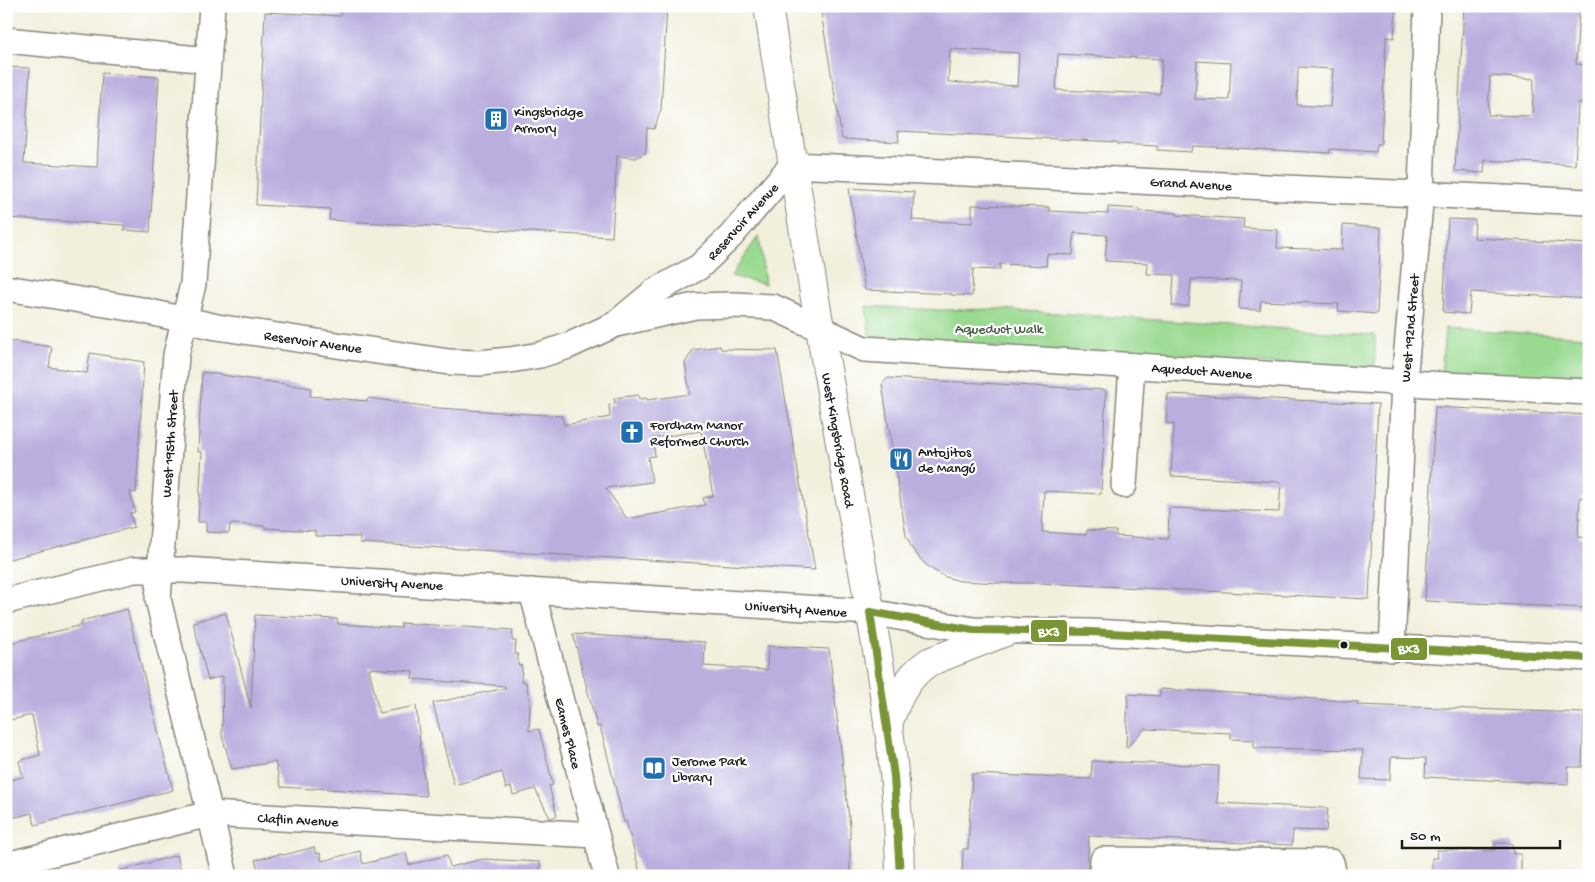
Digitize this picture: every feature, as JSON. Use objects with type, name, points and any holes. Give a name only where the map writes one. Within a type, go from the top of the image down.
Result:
[{"type":"main road","name":"West Kingsbridge Road","points":[[768,6],[792,165],[888,724],[900,876]]},
{"type":"main road","points":[[888,724],[900,692],[920,668],[929,662],[1008,631]]},
{"type":"street","name":"West 195th Street","points":[[212,6],[193,284],[176,355],[158,599],[225,876]]},
{"type":"street","name":"West 192nd Street","points":[[1392,649],[1404,382],[1421,193],[1427,6]]},
{"type":"street","points":[[6,40],[208,60]]},
{"type":"street","name":"Grand Avenue","points":[[792,165],[1589,202]]},
{"type":"street","name":"Reservoir Avenue","points":[[616,324],[654,292],[699,267],[730,236],[792,165]]},
{"type":"street","name":"Reservoir Avenue","points":[[6,288],[136,309],[217,327],[440,360],[479,363],[540,355],[568,346],[616,324],[695,306],[774,307],[820,327]]},
{"type":"street","name":"Aqueduct Avenue","points":[[820,327],[864,349],[1589,392]]},
{"type":"street","points":[[1124,484],[1132,366]]},
{"type":"street","name":"University Avenue","points":[[6,601],[134,570],[160,570],[532,590],[870,612],[973,630],[1090,632],[1589,658]]},
{"type":"street","name":"Eames Place","points":[[532,590],[607,876]]},
{"type":"street","name":"Claflin Avenue","points":[[6,865],[209,814],[596,835]]},
{"type":"street","points":[[1102,876],[1103,860],[1331,862],[1334,876]]},
{"type":"green space","points":[[759,235],[765,284],[731,276]]},
{"type":"green space","name":"Aqueduct Walk","points":[[866,306],[940,310],[997,309],[1375,335],[1375,370],[870,340]]},
{"type":"green space","points":[[1445,328],[1589,337],[1589,380],[1441,373]]},
{"type":"building","name":"Kingsbridge Armory","points":[[342,6],[667,6],[661,110],[654,129],[647,128],[645,153],[636,158],[617,156],[612,237],[329,220],[330,209],[256,205],[265,12],[341,16]]},
{"type":"building","points":[[820,6],[1396,6],[1394,38],[1386,37],[1381,144],[1377,144],[1376,152],[1330,149],[1330,153],[1192,146],[1191,152],[1157,150],[1157,146],[1117,144],[1117,142],[898,131],[899,142],[842,139]],"holes":[[[950,49],[1019,53],[1017,86],[948,82]],[[1058,54],[1162,59],[1160,94],[1056,90]],[[1197,61],[1231,63],[1229,100],[1195,99]],[[1298,67],[1333,69],[1330,107],[1297,105]]]},
{"type":"building","points":[[1464,6],[1579,6],[1576,64],[1589,65],[1589,104],[1578,103],[1575,165],[1485,160],[1484,173],[1455,171]],"holes":[[[1490,76],[1534,79],[1532,116],[1488,115]]]},
{"type":"building","points":[[6,67],[30,68],[24,163],[97,167],[102,73],[159,77],[150,232],[124,230],[124,225],[6,218]]},
{"type":"building","points":[[849,188],[914,192],[912,220],[972,223],[972,205],[1049,207],[1049,211],[1108,214],[1108,207],[1177,213],[1177,215],[1244,219],[1243,228],[1278,230],[1277,248],[1342,250],[1343,225],[1381,228],[1377,314],[1338,311],[1339,304],[1261,301],[1260,310],[1239,309],[1241,281],[1191,279],[1189,306],[1172,306],[1174,275],[1147,274],[1148,263],[1105,261],[1107,235],[1074,233],[1073,255],[1047,254],[1046,266],[1000,264],[1000,270],[973,269],[972,296],[865,290]]},
{"type":"building","points":[[1448,219],[1475,220],[1474,238],[1589,244],[1589,299],[1471,292],[1469,314],[1443,312]]},
{"type":"building","points":[[6,340],[52,347],[49,367],[87,373],[90,353],[144,362],[136,493],[130,492],[135,512],[130,513],[134,527],[6,560]]},
{"type":"building","points":[[720,346],[721,349],[777,350],[815,570],[360,543],[360,537],[315,536],[315,531],[265,528],[265,526],[230,524],[229,533],[206,532],[206,522],[198,522],[202,452],[198,452],[202,372],[311,388],[310,396],[367,401],[368,398],[438,408],[562,416],[564,425],[610,417],[609,405],[615,404],[614,398],[638,395],[639,399],[646,398],[647,400],[690,394],[685,363],[693,350]],"holes":[[[701,431],[713,496],[703,498],[705,505],[627,519],[606,488],[652,482],[648,457],[655,456],[653,438]]]},
{"type":"building","points":[[888,378],[1106,390],[1101,494],[1044,491],[1042,532],[1086,535],[1087,530],[1116,531],[1116,536],[1168,539],[1169,508],[1279,512],[1281,482],[1171,476],[1174,424],[1166,423],[1168,394],[1378,404],[1369,599],[960,581],[946,577],[924,563],[912,549],[906,535],[882,384]]},
{"type":"building","points":[[1435,407],[1589,415],[1589,498],[1580,497],[1578,537],[1589,538],[1589,608],[1425,601]]},
{"type":"building","points":[[127,609],[173,790],[35,825],[32,813],[12,818],[6,794],[6,781],[23,777],[19,761],[40,755],[32,715],[6,721],[6,644],[82,625],[81,621]]},
{"type":"building","points":[[226,613],[251,708],[255,615],[337,619],[338,624],[401,628],[401,623],[513,630],[512,641],[516,641],[515,654],[518,654],[518,665],[522,666],[521,681],[526,682],[530,703],[529,731],[539,729],[553,785],[549,786],[557,816],[550,818],[535,789],[513,795],[511,787],[506,789],[502,772],[454,785],[433,703],[506,688],[505,686],[412,679],[413,671],[369,668],[379,713],[416,706],[426,796],[281,787],[275,762],[232,769],[222,736],[223,676],[208,680],[193,622]]},
{"type":"building","points":[[573,634],[705,642],[704,666],[767,670],[768,646],[829,649],[850,826],[850,876],[641,876],[626,821],[624,822],[600,726],[597,727]]},
{"type":"building","points":[[1160,689],[1358,702],[1357,705],[1584,713],[1582,767],[1568,767],[1568,784],[1425,777],[1426,758],[1391,757],[1390,780],[1361,779],[1363,750],[1254,748],[1254,740],[1231,739],[1231,733],[1144,729],[1126,748],[1128,694],[1160,696]]},
{"type":"building","points":[[1092,761],[1219,766],[1217,803],[1328,808],[1326,831],[1293,830],[1292,845],[1089,836],[1087,876],[962,876],[963,849],[968,849],[972,774],[1091,779]]},
{"type":"building","points":[[1495,843],[1512,843],[1513,854],[1521,854],[1521,876],[1432,876],[1432,858],[1438,858],[1437,850],[1495,850]]},
{"type":"building","points":[[314,847],[316,854],[320,853],[322,861],[360,851],[363,864],[406,853],[409,865],[447,855],[450,867],[483,859],[540,862],[540,876],[260,876],[255,860]]},
{"type":"building","points":[[177,855],[182,876],[119,876],[119,871]]},
{"type":"transit line","name":"Bx3","points":[[870,612],[973,630],[1090,632],[1589,658]]},
{"type":"transit line","name":"Bx3","points":[[870,612],[894,776],[900,876]]},
{"type":"place","name":"Kingsbridge Armory","points":[[496,119]]},
{"type":"place","name":"Fordham Manor Reformed Church","points":[[632,432]]},
{"type":"place","name":"Antojitos de Mangú","points":[[901,459]]},
{"type":"place","name":"Jerome Park Library","points":[[654,768]]}]
